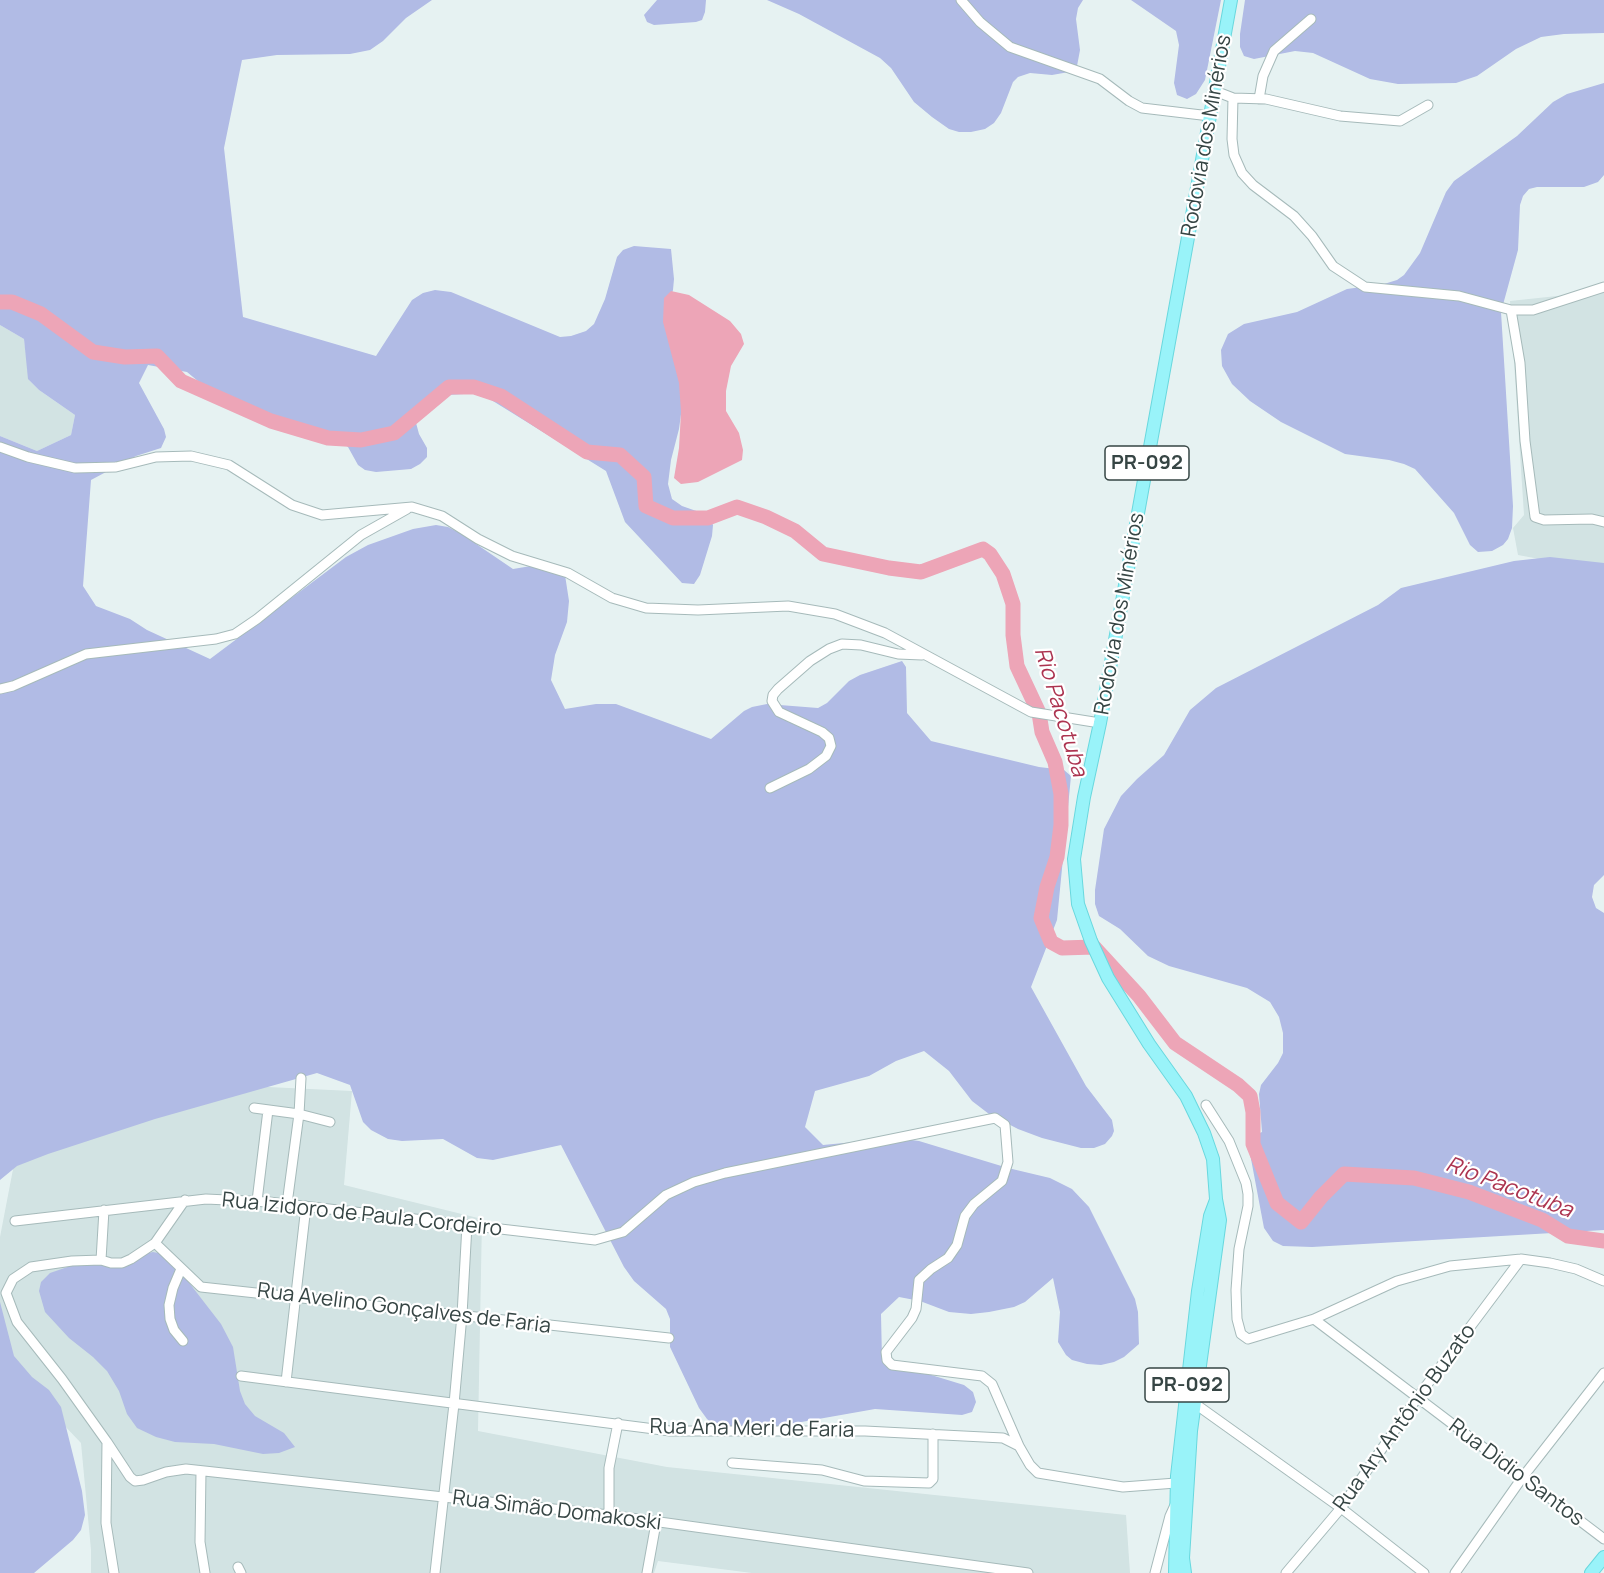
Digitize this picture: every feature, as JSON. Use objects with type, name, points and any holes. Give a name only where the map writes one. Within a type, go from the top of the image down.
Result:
[{"type":"main road","name":"Rodovia dos Minérios","points":[[1185,1573],[1184,1547],[1194,1403],[1221,1221],[1216,1199],[1213,1159],[1204,1133],[1186,1096],[1149,1044],[1108,978],[1078,904],[1074,859],[1231,0]]},
{"type":"main road","name":"Rodovia dos Minérios","points":[[1175,1573],[1176,1484],[1198,1291],[1210,1216],[1216,1199]]},
{"type":"main road","points":[[1591,1573],[1604,1557]]},
{"type":"street","points":[[961,0],[980,22],[1010,47],[1100,79],[1142,108],[1210,116]]},
{"type":"street","points":[[1259,99],[1263,76],[1274,51],[1311,19]]},
{"type":"street","points":[[1215,91],[1233,98],[1259,99],[1340,116],[1400,121],[1428,105]]},
{"type":"street","points":[[1233,98],[1232,139],[1234,155],[1242,173],[1253,185],[1294,216],[1312,236],[1333,266],[1365,287],[1459,296],[1511,310],[1533,310],[1604,287]]},
{"type":"street","points":[[1511,310],[1520,363],[1525,441],[1535,517],[1544,520],[1592,519],[1604,522]]},
{"type":"street","points":[[0,447],[28,457],[75,468],[116,467],[156,457],[191,456],[229,465],[292,505],[322,515],[412,507],[442,516],[478,539],[512,556],[568,573],[612,598],[646,608],[698,610],[788,606],[835,614],[885,633],[1031,712],[1100,723]]},
{"type":"street","points":[[0,689],[14,686],[86,654],[216,639],[235,634],[361,535],[412,507]]},
{"type":"street","points":[[770,788],[809,769],[826,756],[831,746],[829,738],[822,732],[787,717],[774,707],[772,701],[773,694],[810,661],[842,644],[861,645],[909,656],[924,655]]},
{"type":"street","points":[[287,1204],[299,1113],[301,1078]]},
{"type":"street","points":[[1206,1104],[1229,1141],[1248,1194],[1248,1206],[1239,1249],[1236,1290],[1237,1319],[1241,1334],[1248,1339],[1314,1319],[1397,1281],[1450,1266],[1521,1259],[1576,1269],[1604,1281]]},
{"type":"street","points":[[254,1108],[299,1113],[330,1122]]},
{"type":"street","points":[[257,1201],[268,1110]]},
{"type":"street","name":"Rua Izidoro de Paula Cordeiro","points":[[15,1221],[185,1200],[257,1201],[595,1240],[623,1232],[666,1195],[694,1182],[920,1132],[995,1118],[1005,1125],[1008,1162],[1002,1181],[974,1204],[966,1216],[957,1245],[948,1258],[919,1280],[916,1309],[912,1318],[886,1352],[886,1360],[892,1365],[982,1376],[992,1384],[1019,1446]]},
{"type":"street","points":[[114,1573],[106,1523],[107,1442],[62,1378],[17,1322],[6,1293],[12,1279],[31,1267],[101,1260],[122,1263],[155,1244],[185,1200]]},
{"type":"street","points":[[286,1382],[306,1206]]},
{"type":"street","points":[[101,1260],[104,1210]]},
{"type":"street","points":[[435,1573],[454,1404],[467,1225]]},
{"type":"street","name":"Rua Avelino Gonçalves de Faria","points":[[155,1244],[201,1287],[669,1338]]},
{"type":"street","name":"Rua Ary Antônio Buzato","points":[[1286,1573],[1341,1508],[1417,1398],[1521,1259]]},
{"type":"street","points":[[181,1269],[169,1305],[174,1330],[183,1341]]},
{"type":"street","name":"Rua Didio Santos","points":[[1314,1319],[1604,1539]]},
{"type":"street","points":[[1455,1573],[1522,1478],[1604,1373]]},
{"type":"street","name":"Rua Ana Meri de Faria","points":[[241,1376],[670,1431],[865,1431],[1004,1438],[1019,1446]]},
{"type":"street","points":[[1194,1403],[1341,1508],[1424,1573]]},
{"type":"street","points":[[609,1515],[609,1468],[618,1423]]},
{"type":"street","points":[[732,1463],[822,1470],[864,1481],[929,1483],[933,1479],[933,1434]]},
{"type":"street","name":"Rua Simão Domakoski","points":[[107,1442],[130,1478],[135,1481],[186,1469],[609,1515],[1028,1573]]},
{"type":"street","points":[[1019,1446],[1030,1465],[1038,1473],[1123,1487],[1176,1484]]},
{"type":"street","points":[[201,1471],[200,1542],[206,1573]]},
{"type":"street","points":[[1155,1573],[1175,1505]]},
{"type":"street","points":[[647,1573],[656,1523]]},
{"type":"shaded area","points":[[0,0],[432,0],[406,18],[383,41],[370,50],[350,54],[277,55],[242,60],[224,148],[243,317],[376,356],[412,300],[423,293],[435,290],[451,292],[560,337],[571,336],[586,331],[594,324],[605,299],[617,257],[623,250],[634,246],[671,249],[674,279],[668,305],[680,373],[682,407],[668,484],[672,499],[682,506],[702,513],[710,519],[713,525],[712,536],[700,575],[694,584],[682,583],[625,522],[606,471],[480,393],[431,396],[415,419],[419,434],[427,448],[427,457],[411,469],[376,472],[365,470],[358,465],[348,447],[337,437],[242,412],[222,401],[187,372],[148,365],[139,383],[166,437],[161,448],[136,456],[91,480],[83,586],[96,606],[130,619],[147,630],[210,659],[346,557],[368,545],[413,529],[436,525],[448,527],[513,569],[543,564],[565,575],[569,601],[567,622],[555,655],[551,680],[565,709],[596,704],[616,704],[711,739],[752,707],[767,704],[818,708],[827,703],[849,681],[902,661],[906,667],[907,713],[931,741],[1039,767],[1064,770],[1071,776],[1057,920],[1031,987],[1086,1086],[1112,1120],[1114,1131],[1112,1136],[1105,1144],[1094,1148],[1081,1148],[1018,1129],[989,1114],[972,1101],[949,1071],[924,1051],[896,1061],[869,1076],[815,1091],[805,1127],[823,1145],[896,1138],[919,1141],[1050,1178],[1072,1189],[1089,1207],[1135,1299],[1138,1312],[1139,1344],[1124,1357],[1101,1365],[1072,1360],[1066,1355],[1058,1342],[1060,1312],[1053,1278],[1025,1302],[1014,1307],[989,1312],[971,1314],[949,1312],[920,1301],[899,1297],[881,1314],[882,1360],[964,1385],[973,1392],[976,1402],[972,1412],[962,1415],[875,1409],[790,1424],[764,1432],[716,1427],[699,1408],[670,1347],[670,1319],[666,1309],[634,1281],[624,1267],[561,1145],[493,1160],[477,1158],[443,1139],[402,1141],[388,1139],[371,1130],[363,1122],[350,1085],[317,1073],[155,1119],[48,1154],[17,1166],[0,1180],[0,436],[37,451],[71,435],[75,415],[39,390],[28,379],[24,339],[0,325]]},
{"type":"shaded area","points":[[657,0],[706,0],[705,12],[702,20],[696,22],[654,25],[647,22],[644,15]]},
{"type":"shaded area","points":[[767,0],[1083,0],[1078,8],[1076,19],[1080,50],[1077,66],[1069,72],[1052,75],[1030,73],[1018,77],[1013,82],[1001,113],[994,123],[985,129],[959,132],[949,129],[914,102],[891,68],[880,58],[799,14]]},
{"type":"shaded area","points":[[1131,0],[1221,0],[1205,80],[1196,94],[1187,99],[1177,95],[1174,83],[1179,45],[1176,31]]},
{"type":"shaded area","points":[[1245,0],[1604,0],[1604,33],[1541,37],[1516,49],[1477,76],[1456,83],[1398,84],[1370,79],[1313,53],[1295,51],[1254,59],[1244,56],[1240,47],[1240,34]]},
{"type":"shaded area","points":[[1604,83],[1604,175],[1598,182],[1584,187],[1529,189],[1520,205],[1518,250],[1501,312],[1513,506],[1512,528],[1503,545],[1492,551],[1478,552],[1470,545],[1454,513],[1415,469],[1389,460],[1345,454],[1281,422],[1250,401],[1232,384],[1222,366],[1221,350],[1228,334],[1244,324],[1297,312],[1347,289],[1397,280],[1404,275],[1420,253],[1446,192],[1454,181],[1517,136],[1553,102],[1567,94]]},
{"type":"shaded area","points":[[671,291],[689,295],[730,321],[741,334],[744,344],[731,366],[726,391],[726,411],[739,433],[743,450],[742,460],[698,482],[681,484],[674,478],[679,448],[681,412],[679,383],[663,322],[664,298]]},
{"type":"shaded area","points":[[1604,291],[1604,571],[1518,555],[1513,528],[1524,515],[1510,301]]},
{"type":"shaded area","points":[[0,325],[24,339],[29,380],[39,390],[75,415],[71,435],[37,451],[0,436]]},
{"type":"shaded area","points":[[1550,557],[1604,563],[1604,875],[1594,885],[1592,897],[1596,908],[1604,913],[1604,1230],[1312,1247],[1283,1246],[1273,1241],[1264,1228],[1248,1143],[1253,1136],[1262,1132],[1259,1094],[1261,1085],[1283,1053],[1283,1033],[1279,1017],[1270,1002],[1247,988],[1169,966],[1148,956],[1120,929],[1099,916],[1095,904],[1095,890],[1104,829],[1121,796],[1164,755],[1190,710],[1216,688],[1378,605],[1401,588],[1514,561]]},
{"type":"shaded area","points":[[226,1085],[352,1091],[344,1185],[482,1219],[478,1431],[667,1467],[1126,1515],[1130,1573],[752,1573],[658,1561],[654,1573],[91,1573],[81,1443],[0,1358],[0,1237],[19,1138]]},
{"type":"shaded area","points":[[153,1252],[163,1254],[180,1271],[221,1324],[233,1347],[240,1391],[245,1404],[255,1416],[284,1433],[295,1447],[279,1453],[263,1454],[214,1444],[175,1442],[156,1437],[137,1428],[127,1414],[119,1391],[107,1371],[69,1338],[45,1312],[39,1291],[41,1282],[50,1273],[85,1261],[125,1259]]},
{"type":"shaded area","points":[[0,1302],[14,1356],[32,1377],[49,1390],[61,1407],[82,1491],[85,1515],[81,1530],[73,1540],[34,1573],[0,1573]]},
{"type":"waterway","name":"Rio Pacotuba","points":[[0,302],[12,302],[41,314],[93,352],[125,357],[157,356],[181,381],[271,421],[328,438],[361,440],[394,433],[449,387],[474,387],[501,396],[587,452],[620,455],[644,477],[646,506],[673,518],[708,518],[737,507],[766,517],[795,531],[823,554],[889,568],[921,572],[983,549],[990,554],[1003,574],[1013,604],[1013,635],[1017,666],[1039,713],[1042,732],[1055,762],[1061,794],[1061,825],[1057,857],[1047,887],[1041,918],[1051,942],[1062,948],[1094,947],[1139,996],[1175,1043],[1238,1085],[1250,1096],[1253,1112],[1253,1144],[1277,1203],[1301,1222],[1344,1174],[1414,1178],[1469,1192],[1542,1220],[1568,1236],[1604,1241]]}]
